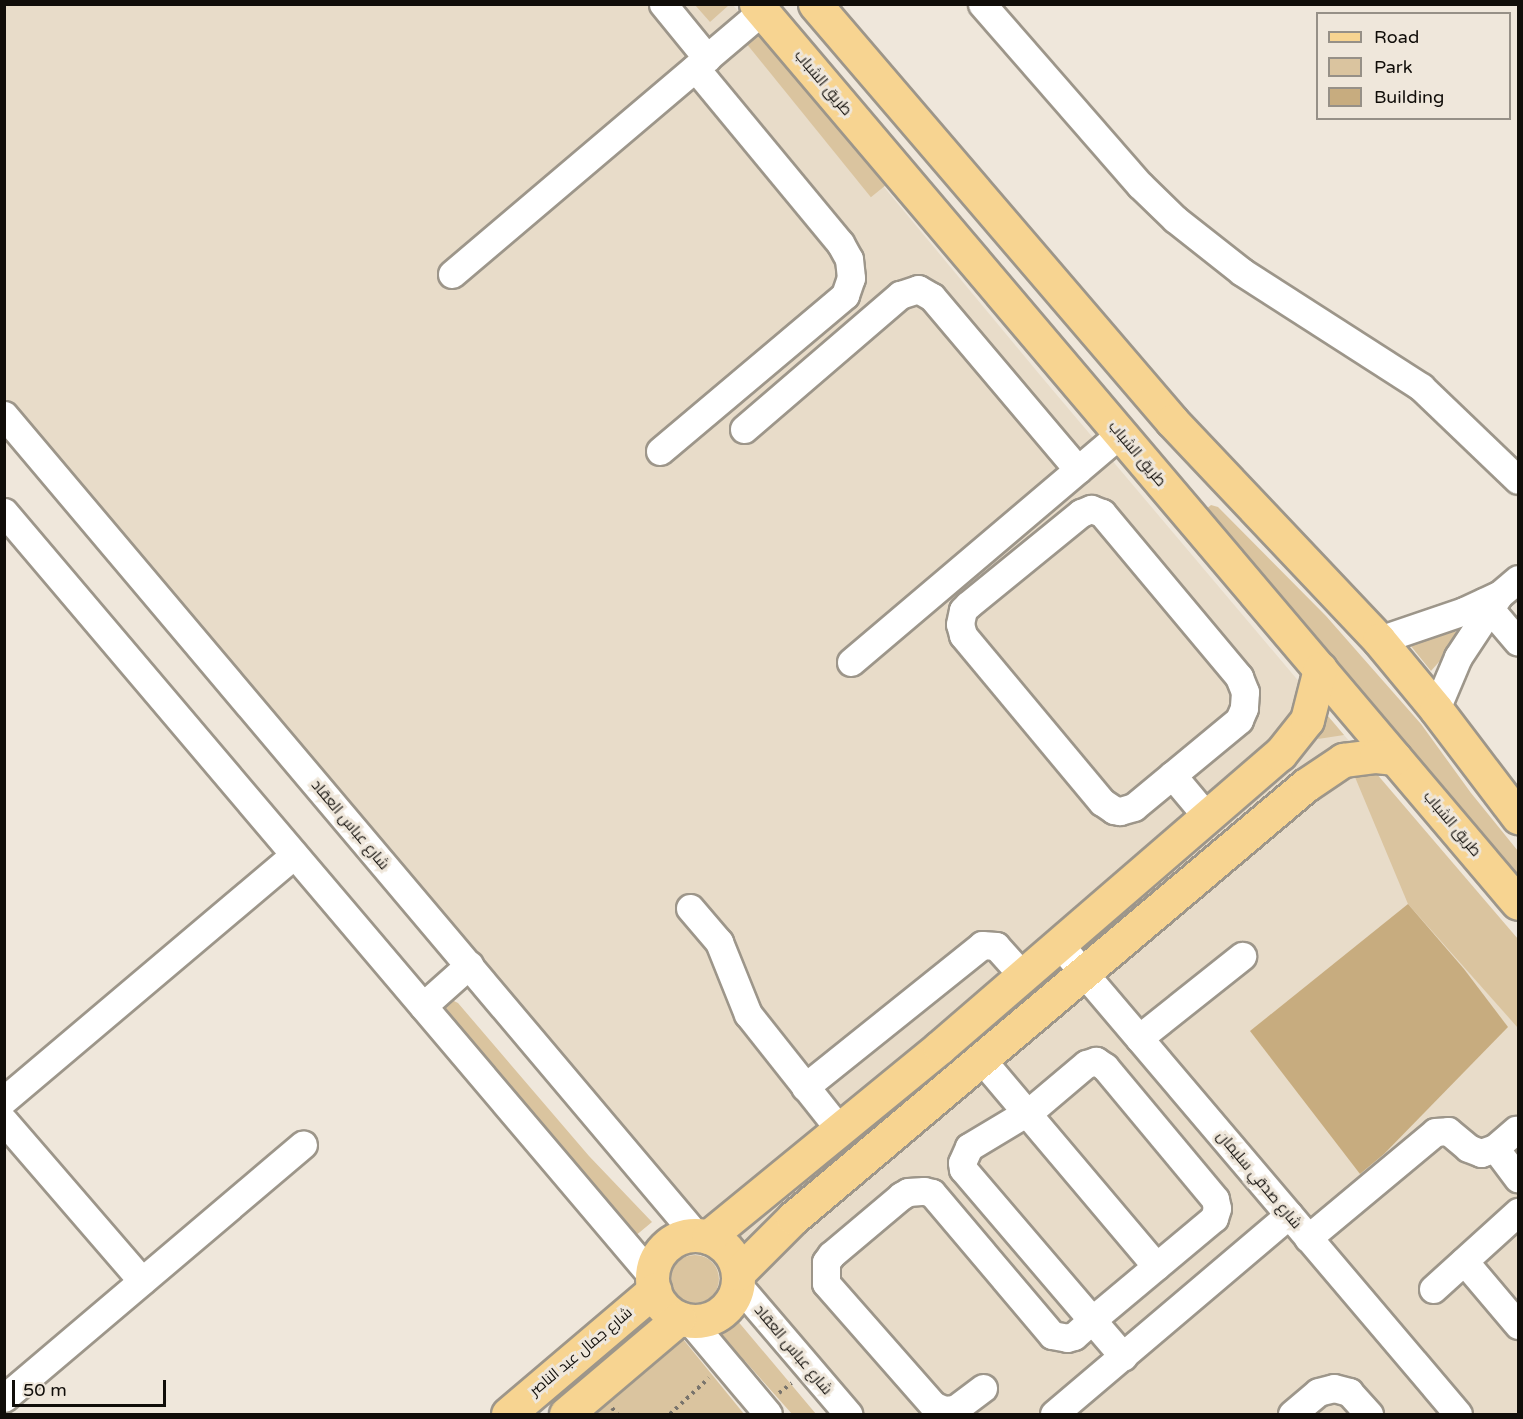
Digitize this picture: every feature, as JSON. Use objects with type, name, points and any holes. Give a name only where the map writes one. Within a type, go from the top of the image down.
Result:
[{"type":"main road","points":[[815,4],[1172,421],[1379,640],[1436,709],[1518,817]]},
{"type":"main road","name":"طريق الشباب","points":[[759,8],[1518,903]]},
{"type":"main road","points":[[1183,508],[1195,483],[1202,477],[1220,470]]},
{"type":"main road","points":[[702,1236],[940,1047],[1280,754],[1307,720],[1320,669]]},
{"type":"main road","points":[[1280,754],[1297,764],[1305,775],[1306,785]]},
{"type":"main road","points":[[738,1279],[733,1257],[722,1245],[702,1236],[680,1238],[666,1246],[656,1260],[653,1283],[663,1307],[684,1320],[703,1321],[716,1317],[727,1309],[738,1279],[793,1218],[1306,785],[1343,760],[1376,756],[1395,758]]},
{"type":"main road","points":[[940,1047],[973,1068]]},
{"type":"main road","name":"شارع جمال عبد الناصر","points":[[508,1414],[653,1283]]},
{"type":"main road","points":[[566,1414],[684,1320]]},
{"type":"street","points":[[660,452],[845,295],[851,278],[849,260],[840,243],[701,63],[663,4]]},
{"type":"street","points":[[981,4],[1140,185],[1175,219],[1242,272],[1421,387],[1518,480]]},
{"type":"street","points":[[452,274],[701,63],[759,8]]},
{"type":"street","points":[[744,429],[900,296],[918,290],[932,297],[1078,470]]},
{"type":"street","name":"شارع عباس العقاد","points":[[4,415],[469,965],[702,1236]]},
{"type":"street","points":[[851,662],[1120,434]]},
{"type":"street","points":[[1086,510],[1102,513],[1242,684],[1245,700],[1239,720],[1172,775],[1134,807],[1120,811],[1107,807],[960,630],[960,618],[968,605],[1086,510]]},
{"type":"street","points":[[4,512],[423,1006],[653,1283]]},
{"type":"street","points":[[1379,640],[1498,597]]},
{"type":"street","points":[[1498,597],[1518,642]]},
{"type":"street","points":[[1436,709],[1458,657],[1498,597]]},
{"type":"street","points":[[1172,775],[1208,818]]},
{"type":"street","points":[[4,1100],[294,855]]},
{"type":"street","points":[[690,908],[719,942],[748,1014],[839,1129]]},
{"type":"street","points":[[805,1087],[982,945],[996,946],[1023,976]]},
{"type":"street","name":"شارع صدقي سليمان","points":[[1060,945],[1458,1414]]},
{"type":"street","points":[[1139,1038],[1242,956]]},
{"type":"street","points":[[423,1006],[469,965]]},
{"type":"street","points":[[982,1388],[955,1409],[944,1410],[933,1405],[826,1283],[825,1271],[831,1256],[901,1196],[916,1190],[932,1193],[1053,1335],[1067,1338],[1074,1336],[1092,1320],[1156,1266],[1214,1218],[1217,1203],[1105,1067],[1096,1061],[1086,1064],[1027,1113],[969,1147],[962,1157],[963,1169],[1092,1320],[1123,1356]]},
{"type":"street","points":[[973,1068],[1027,1113],[1156,1266]]},
{"type":"street","points":[[4,1120],[142,1281]]},
{"type":"street","points":[[1308,1238],[1435,1131],[1454,1134],[1474,1152],[1481,1153],[1494,1148],[1516,1130]]},
{"type":"street","points":[[4,1398],[303,1144]]},
{"type":"street","points":[[1494,1148],[1518,1178]]},
{"type":"street","points":[[1054,1414],[1289,1215]]},
{"type":"street","points":[[1433,1289],[1517,1217]]},
{"type":"street","points":[[1464,1261],[1518,1325]]},
{"type":"street","name":"شارع عباس العقاد","points":[[738,1279],[808,1368],[848,1414]]},
{"type":"street","points":[[684,1320],[766,1411]]},
{"type":"street","points":[[1292,1414],[1318,1392],[1334,1388],[1349,1392],[1369,1414]]},
{"type":"path","points":[[670,1414],[725,1363]]},
{"type":"path","points":[[766,1411],[808,1368]]},
{"type":"shaded area","points":[[4,5],[733,5],[1040,375],[1518,941],[1518,1414],[860,1414],[5,398]]},
{"type":"green space","points":[[729,4],[710,22],[695,5]]},
{"type":"green space","points":[[761,25],[889,183],[871,197],[743,39]]},
{"type":"green space","points":[[1211,505],[1218,507],[1326,616],[1421,724],[1471,793],[1518,851],[1518,880],[1204,511]]},
{"type":"green space","points":[[1447,623],[1461,637],[1431,671],[1410,645]]},
{"type":"green space","points":[[1327,715],[1344,735],[1318,739]]},
{"type":"green space","points":[[1352,770],[1375,772],[1518,939],[1518,1028],[1408,904]]},
{"type":"green space","points":[[452,1000],[458,1003],[589,1156],[652,1222],[634,1237],[442,1012],[443,1005]]},
{"type":"green space","points":[[690,1255],[700,1255],[712,1262],[719,1274],[719,1284],[712,1296],[700,1303],[690,1303],[675,1292],[671,1284],[671,1274],[682,1259]]},
{"type":"green space","points":[[731,1313],[816,1414],[792,1414],[745,1361],[739,1360],[710,1332],[727,1321]]},
{"type":"green space","points":[[683,1339],[744,1414],[582,1414],[598,1401]]},
{"type":"building","points":[[1408,904],[1464,969],[1508,1027],[1384,1154],[1360,1174],[1250,1031]]}]
